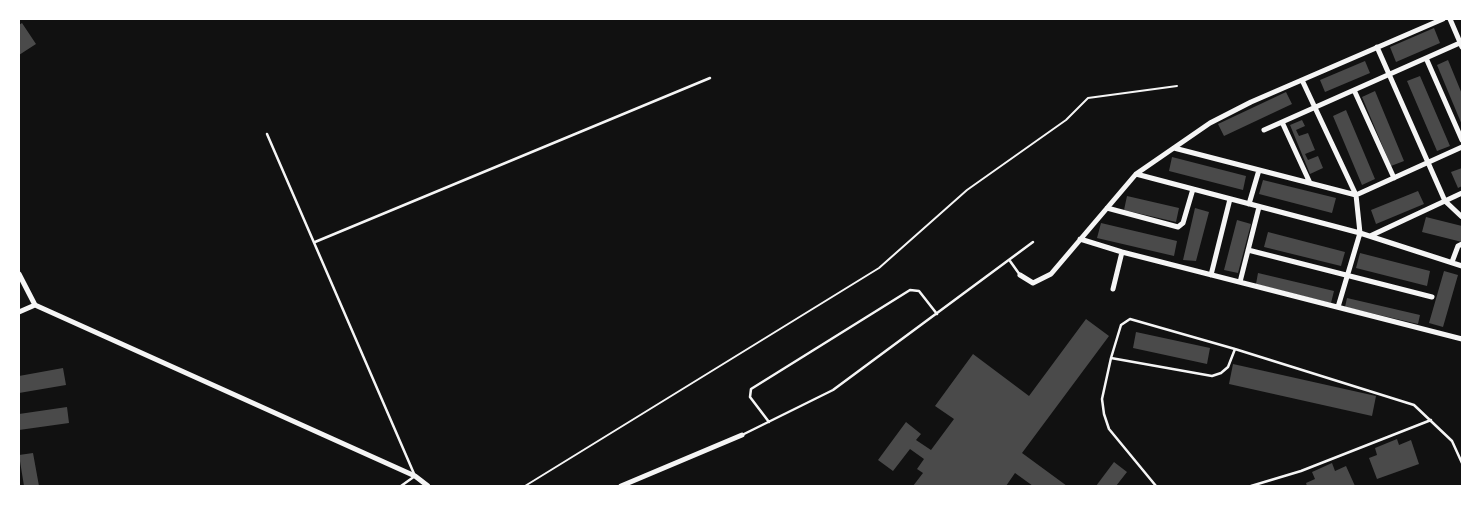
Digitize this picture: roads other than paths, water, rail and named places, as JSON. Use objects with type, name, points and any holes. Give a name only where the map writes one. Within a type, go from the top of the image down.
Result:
[{"type":"street","points":[[1020,274],[1025,280],[1034,283],[1050,274],[1136,174],[1210,123],[1302,80],[1443,19]]},
{"type":"street","points":[[1264,130],[1426,58],[1462,44],[1450,19]]},
{"type":"street","points":[[1377,47],[1445,201],[1462,217]]},
{"type":"street","points":[[1426,58],[1462,140]]},
{"type":"street","points":[[1302,80],[1356,195],[1360,233],[1338,307]]},
{"type":"street","points":[[1354,90],[1394,178]]},
{"type":"street","points":[[1282,122],[1310,183]]},
{"type":"street","points":[[1174,148],[1356,195],[1462,147]]},
{"type":"street","points":[[1249,204],[1259,170]]},
{"type":"street","points":[[1136,174],[1360,233],[1462,266]]},
{"type":"street","points":[[1107,208],[1178,227],[1184,222],[1193,189]]},
{"type":"street","points":[[1370,236],[1462,193]]},
{"type":"street","points":[[1211,275],[1230,199]]},
{"type":"street","points":[[1240,282],[1258,207]]},
{"type":"street","points":[[1080,239],[1122,252],[1461,339],[1462,332]]},
{"type":"street","points":[[1452,262],[1458,246],[1462,244]]},
{"type":"street","points":[[1248,250],[1432,297]]},
{"type":"street","points":[[1112,289],[1122,252]]},
{"type":"street","points":[[19,274],[35,305],[415,476],[428,486]]},
{"type":"street","points":[[19,312],[35,305]]},
{"type":"street","points":[[621,486],[742,435]]},
{"type":"lane","points":[[315,242],[710,78]]},
{"type":"lane","points":[[267,134],[415,476],[401,486]]},
{"type":"lane","points":[[742,435],[833,390],[1010,261],[1033,242]]},
{"type":"lane","points":[[1010,261],[1020,274]]},
{"type":"lane","points":[[769,422],[750,397],[751,389],[910,290],[919,291],[937,314]]},
{"type":"lane","points":[[1156,486],[1109,429],[1104,414],[1102,399],[1111,358],[1121,325],[1130,319],[1235,349],[1414,406],[1452,441],[1462,462]]},
{"type":"lane","points":[[1111,358],[1212,376],[1221,373],[1228,367],[1235,349]]},
{"type":"lane","points":[[1251,486],[1301,472],[1431,420]]}]
